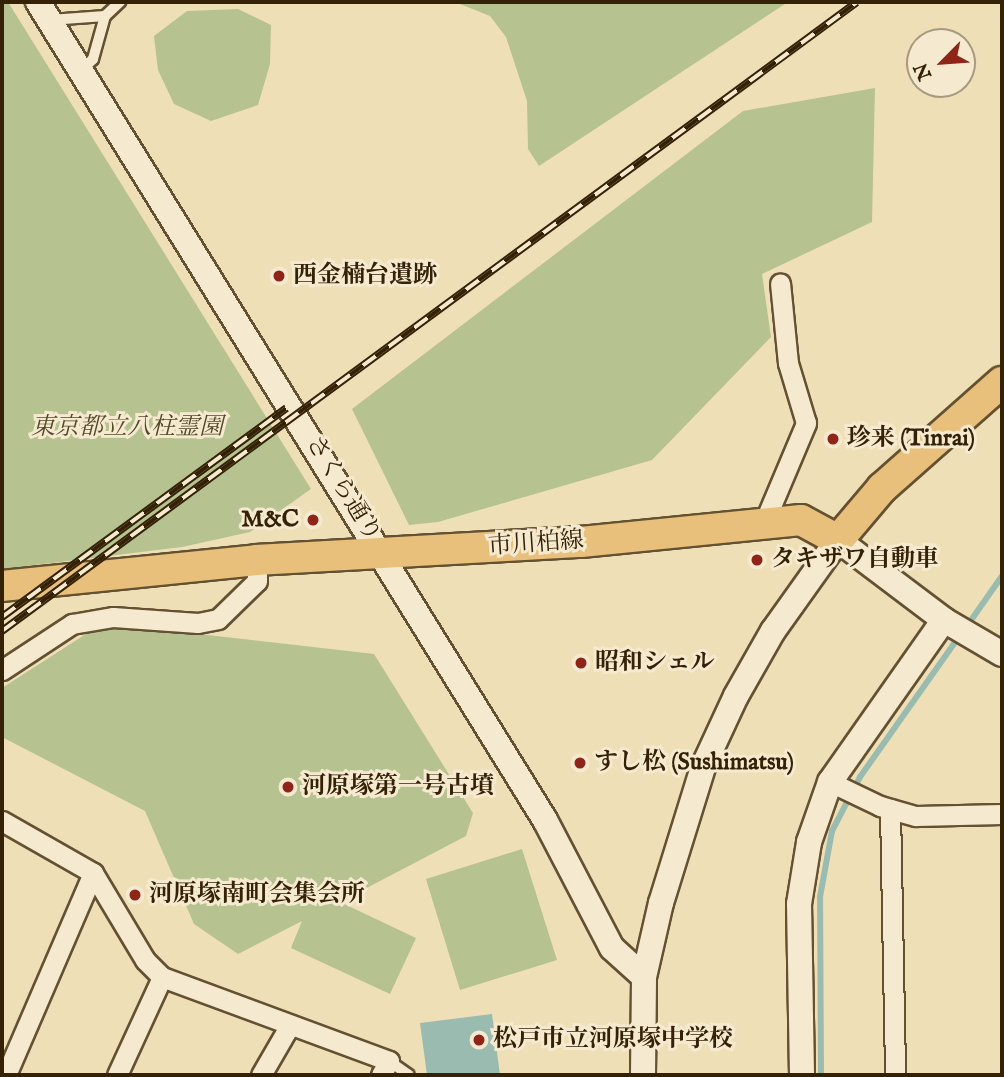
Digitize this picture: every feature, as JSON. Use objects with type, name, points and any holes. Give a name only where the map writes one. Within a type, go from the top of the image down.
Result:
[{"type":"main road","points":[[838,540],[883,488],[1002,382]]},
{"type":"main road","name":"市川柏線","points":[[2,586],[257,560],[381,550],[581,542],[801,520],[838,540]]},
{"type":"street","name":"さくら通り","points":[[43,11],[381,550],[545,820],[612,948],[643,977]]},
{"type":"street","points":[[763,525],[806,423],[788,363],[780,283]]},
{"type":"street","points":[[643,1075],[643,977],[661,903],[703,767],[736,696],[773,631],[838,540],[956,627],[1002,654]]},
{"type":"street","points":[[2,670],[72,624],[113,618],[198,623],[218,619],[257,581],[257,560]]},
{"type":"street","points":[[802,1075],[799,904],[809,842],[836,785],[956,627]]},
{"type":"street","points":[[836,785],[890,809],[916,816],[1002,814]]},
{"type":"street","points":[[890,809],[895,1075]]},
{"type":"street","points":[[3,826],[93,873],[145,960],[162,977],[290,1025],[385,1068]]},
{"type":"street","points":[[6,1075],[93,873]]},
{"type":"street","points":[[117,1075],[162,977]]},
{"type":"street","points":[[261,1075],[290,1025]]},
{"type":"lane","points":[[81,71],[93,58],[105,16],[120,2]]},
{"type":"lane","points":[[43,11],[105,16]]},
{"type":"lane","points":[[385,1068],[409,1075]]},
{"type":"green space","name":"東京都立八柱霊園","points":[[2,2],[8,2],[311,489],[250,532],[182,547],[2,569]]},
{"type":"green space","points":[[455,2],[788,2],[539,166],[528,149],[527,101],[506,37],[490,16]]},
{"type":"green space","points":[[238,9],[271,25],[270,64],[258,105],[211,121],[174,104],[158,70],[154,36],[187,11]]},
{"type":"green space","points":[[875,88],[872,222],[762,274],[771,337],[652,460],[438,522],[409,525],[352,409],[743,111]]},
{"type":"green space","points":[[103,623],[374,654],[473,813],[466,836],[340,902],[416,938],[390,994],[291,948],[302,921],[238,954],[194,924],[145,811],[2,737],[2,688]]},
{"type":"green space","points":[[522,849],[557,960],[460,990],[426,879]]},
{"type":"water","points":[[492,1014],[500,1075],[427,1075],[420,1023]]},
{"type":"waterway","points":[[967,626],[1002,576]]},
{"type":"waterway","points":[[821,1075],[820,897],[832,831],[860,777],[960,635]]},
{"type":"railway","points":[[2,631],[857,2]]},
{"type":"railway","points":[[2,617],[287,408]]},
{"type":"place","name":"西金楠台遺跡","points":[[279,276]]},
{"type":"place","name":"珍来 (Tinrai)","points":[[833,439]]},
{"type":"place","name":"M&C","points":[[313,520]]},
{"type":"place","name":"タキザワ自動車","points":[[757,560]]},
{"type":"place","name":"昭和シェル","points":[[581,663]]},
{"type":"place","name":"すし松 (Sushimatsu)","points":[[580,763]]},
{"type":"place","name":"河原塚第一号古墳","points":[[288,787]]},
{"type":"place","name":"河原塚南町会集会所","points":[[135,895]]},
{"type":"place","name":"松戸市立河原塚中学校","points":[[479,1040]]}]
